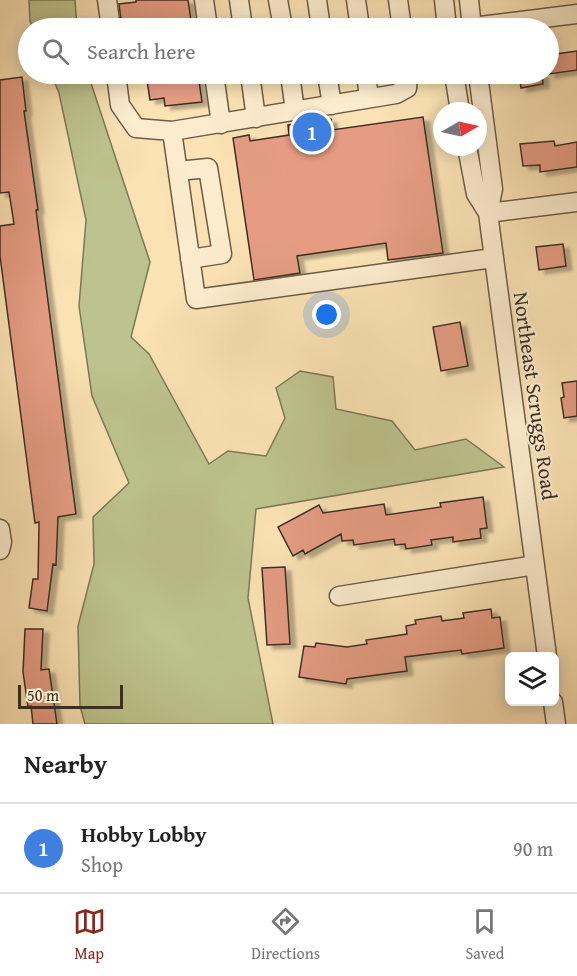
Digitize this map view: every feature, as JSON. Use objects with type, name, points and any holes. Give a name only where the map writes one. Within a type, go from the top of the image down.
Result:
[{"type":"street","points":[[107,0],[110,18]]},
{"type":"street","points":[[204,0],[207,18]]},
{"type":"street","points":[[239,0],[242,18]]},
{"type":"street","points":[[278,0],[281,18]]},
{"type":"street","points":[[316,0],[319,18]]},
{"type":"street","points":[[356,0],[359,18]]},
{"type":"street","points":[[398,0],[401,18]]},
{"type":"street","points":[[444,0],[446,18]]},
{"type":"street","points":[[469,0],[471,18]]},
{"type":"street","points":[[547,18],[577,14]]},
{"type":"street","points":[[117,84],[120,105],[136,128],[172,131],[396,94],[406,87],[406,84]]},
{"type":"street","points":[[215,84],[221,124]]},
{"type":"street","points":[[251,84],[256,118]]},
{"type":"street","points":[[292,84],[296,111]]},
{"type":"street","points":[[329,84],[332,105]]},
{"type":"street","points":[[367,84],[369,98]]},
{"type":"street","points":[[456,84],[459,102]]},
{"type":"street","name":"Northeast Scruggs Road","points":[[479,84],[493,189],[488,213],[493,258],[546,652]]},
{"type":"street","points":[[172,131],[196,299],[493,258]]},
{"type":"street","name":"Northeast Scruggs Road","points":[[469,156],[476,194],[488,213]]},
{"type":"street","points":[[178,171],[208,168],[222,254],[190,259]]},
{"type":"street","points":[[488,213],[577,202]]},
{"type":"street","points":[[0,529],[2,542],[0,550]]},
{"type":"street","points":[[339,596],[535,565]]},
{"type":"street","points":[[554,706],[556,724]]},
{"type":"green space","points":[[29,0],[75,0],[76,18],[30,18]]},
{"type":"green space","points":[[55,84],[91,84],[150,262],[131,337],[149,354],[209,464],[228,451],[266,456],[285,418],[276,388],[300,371],[333,377],[336,409],[392,421],[415,450],[466,439],[504,467],[256,509],[248,598],[273,724],[85,724],[80,706],[78,626],[94,564],[93,517],[129,483],[92,396],[79,306],[86,220]]},
{"type":"building","points":[[136,0],[188,0],[191,18],[121,18],[119,4],[136,2]]},
{"type":"building","points":[[577,51],[577,70],[559,73],[559,54]]},
{"type":"building","points":[[18,78],[18,84],[23,84],[26,111],[24,111],[38,210],[36,210],[76,514],[58,517],[56,565],[53,564],[47,611],[29,608],[33,579],[38,579],[39,522],[35,523],[0,256],[0,226],[14,224],[9,192],[0,193],[0,80]]},
{"type":"building","points":[[148,84],[199,84],[202,102],[165,106],[164,98],[150,100]]},
{"type":"building","points":[[520,84],[543,84],[521,88]]},
{"type":"building","points":[[423,117],[443,253],[388,260],[386,243],[297,256],[300,273],[254,280],[233,138],[249,135],[250,141],[289,135],[288,125],[331,119],[332,130]]},
{"type":"building","points":[[554,141],[555,146],[577,142],[577,167],[540,172],[540,165],[523,166],[520,144]]},
{"type":"building","points":[[563,244],[566,266],[539,270],[536,247]]},
{"type":"building","points":[[460,322],[468,366],[441,371],[433,327]]},
{"type":"building","points":[[577,381],[577,416],[564,418],[561,398],[564,397],[562,383]]},
{"type":"building","points":[[483,497],[487,528],[480,529],[481,538],[453,542],[453,537],[431,540],[432,545],[406,549],[405,544],[395,545],[394,539],[354,545],[353,540],[342,541],[341,534],[305,554],[303,550],[293,556],[278,527],[319,505],[323,513],[384,504],[386,515],[441,507],[440,503]]},
{"type":"building","points":[[285,567],[290,644],[267,645],[262,568]]},
{"type":"building","points":[[491,609],[492,618],[500,617],[504,648],[462,654],[461,650],[405,657],[407,671],[347,679],[346,684],[299,677],[304,646],[315,647],[316,643],[347,647],[367,644],[366,640],[407,634],[406,626],[416,624],[415,620],[441,616],[442,621],[464,618],[463,613]]},
{"type":"building","points":[[25,629],[43,629],[41,670],[49,669],[57,724],[33,724],[23,672]]},
{"type":"place","name":"Hobby Lobby","points":[[312,132]]}]
